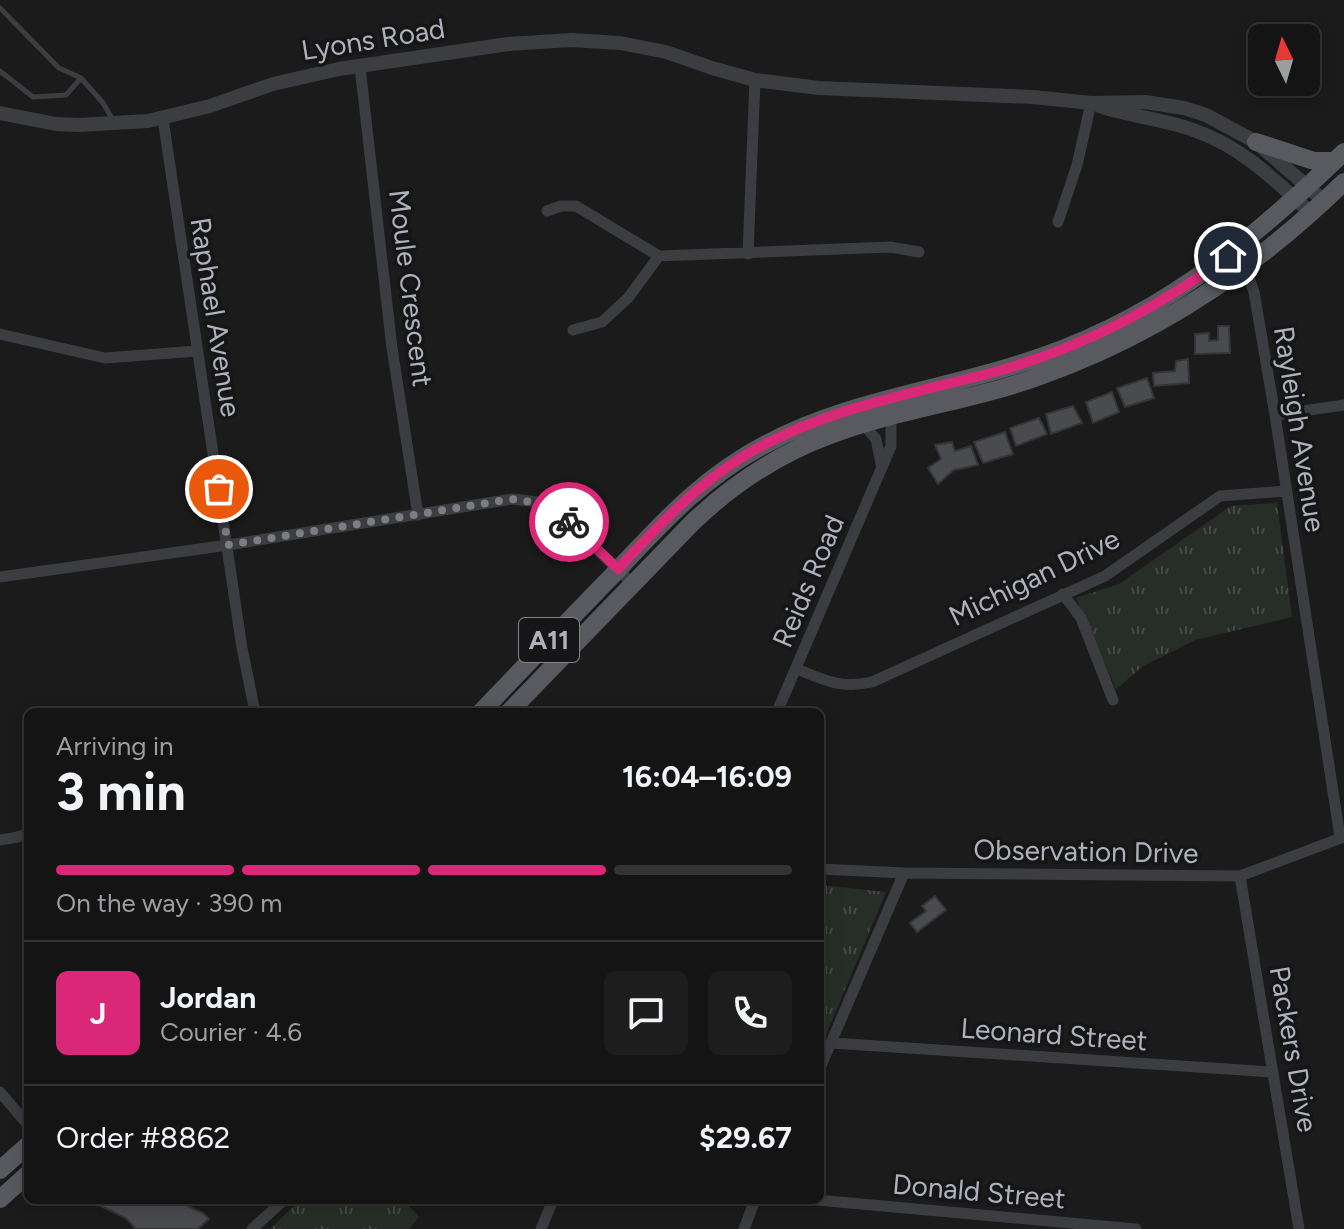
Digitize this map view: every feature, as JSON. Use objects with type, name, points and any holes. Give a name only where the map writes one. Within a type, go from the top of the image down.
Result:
[{"type":"main road","points":[[1256,142],[1314,161],[1340,156]]},
{"type":"main road","name":"A11","points":[[513,708],[693,522],[746,479],[807,445],[863,424],[889,408],[1077,343],[1127,320],[1216,266],[1340,156]]},
{"type":"main road","name":"A11","points":[[485,708],[685,499],[745,456],[804,426],[889,408],[991,392],[1074,363],[1160,322],[1245,267],[1318,208],[1344,182]]},
{"type":"main road","points":[[0,1170],[24,1149]]},
{"type":"main road","points":[[0,1199],[24,1178]]},
{"type":"street","name":"Lyons Road","points":[[0,113],[56,124],[115,124],[163,119],[293,78],[508,44],[571,40],[639,45],[755,80],[819,88],[1033,97],[1091,103],[1145,102],[1184,108],[1206,115],[1256,142],[1318,208]]},
{"type":"street","name":"Moule Crescent","points":[[360,67],[392,348],[418,515]]},
{"type":"street","points":[[748,254],[755,80]]},
{"type":"street","name":"Lyons Road","points":[[1091,103],[1205,135],[1302,192]]},
{"type":"street","points":[[1058,222],[1077,165],[1091,103]]},
{"type":"street","name":"Raphael Avenue","points":[[163,119],[242,648],[254,708]]},
{"type":"street","points":[[547,211],[561,206],[576,206],[659,256],[890,247],[919,252]]},
{"type":"street","points":[[573,330],[602,322],[628,298],[659,256]]},
{"type":"street","name":"Rayleigh Avenue","points":[[1245,267],[1254,292],[1275,415],[1342,837]]},
{"type":"street","points":[[0,334],[105,358],[197,351]]},
{"type":"street","points":[[1275,415],[1344,405]]},
{"type":"street","name":"Reids Road","points":[[779,708],[891,446],[889,408]]},
{"type":"street","points":[[863,424],[876,439],[882,468]]},
{"type":"street","name":"Michigan Drive","points":[[797,669],[851,687],[872,682],[1105,576],[1220,496],[1286,491]]},
{"type":"street","points":[[0,577],[228,545],[512,499],[538,502],[559,513],[634,585]]},
{"type":"street","points":[[1063,594],[1081,618],[1113,700]]},
{"type":"street","points":[[0,840],[24,835]]},
{"type":"street","name":"Observation Drive","points":[[824,869],[904,873],[1240,876],[1342,837]]},
{"type":"street","points":[[824,1060],[904,873]]},
{"type":"street","name":"Packers Drive","points":[[1240,876],[1299,1229]]},
{"type":"street","name":"Leonard Street","points":[[832,1043],[1273,1072]]},
{"type":"street","points":[[0,1092],[24,1120]]},
{"type":"street","name":"Donald Street","points":[[824,1201],[1136,1229]]},
{"type":"street","points":[[252,1229],[280,1204]]},
{"type":"street","points":[[541,1229],[551,1204]]},
{"type":"street","points":[[744,1229],[753,1204]]},
{"type":"lane","points":[[0,8],[59,68],[81,78],[103,103],[115,124]]},
{"type":"lane","points":[[0,71],[33,97],[66,95],[81,78]]},
{"type":"green space","points":[[1277,503],[1292,617],[1195,640],[1143,666],[1116,689],[1076,598],[1119,584],[1231,506]]},
{"type":"green space","points":[[824,885],[886,892],[824,1039]]},
{"type":"green space","points":[[296,1204],[407,1204],[419,1217],[409,1229],[270,1229]]},
{"type":"building","points":[[1218,326],[1229,326],[1230,353],[1195,354],[1195,334],[1209,333],[1209,341],[1218,340]]},
{"type":"building","points":[[1188,359],[1189,383],[1154,386],[1153,373],[1175,371],[1176,361]]},
{"type":"building","points":[[1147,378],[1154,398],[1125,407],[1117,388]]},
{"type":"building","points":[[1112,392],[1119,412],[1093,423],[1086,402]]},
{"type":"building","points":[[1073,406],[1082,423],[1051,434],[1046,414]]},
{"type":"building","points":[[1039,418],[1047,434],[1016,446],[1010,428]]},
{"type":"building","points":[[1005,432],[1013,454],[983,463],[974,442]]},
{"type":"building","points":[[952,442],[955,451],[971,446],[978,465],[954,470],[938,484],[928,468],[941,459],[935,445]]},
{"type":"building","points":[[935,896],[946,910],[917,932],[910,923],[926,911],[922,906]]},
{"type":"building","points":[[96,1204],[184,1204],[209,1219],[198,1229],[133,1229],[126,1218]]},
{"type":"way so far","points":[[219,489],[228,545],[512,499],[538,502],[569,522]]},
{"type":"route","points":[[569,522],[618,569],[691,494],[726,468],[778,438],[831,416],[1002,370],[1077,343],[1159,303],[1228,256]]}]
